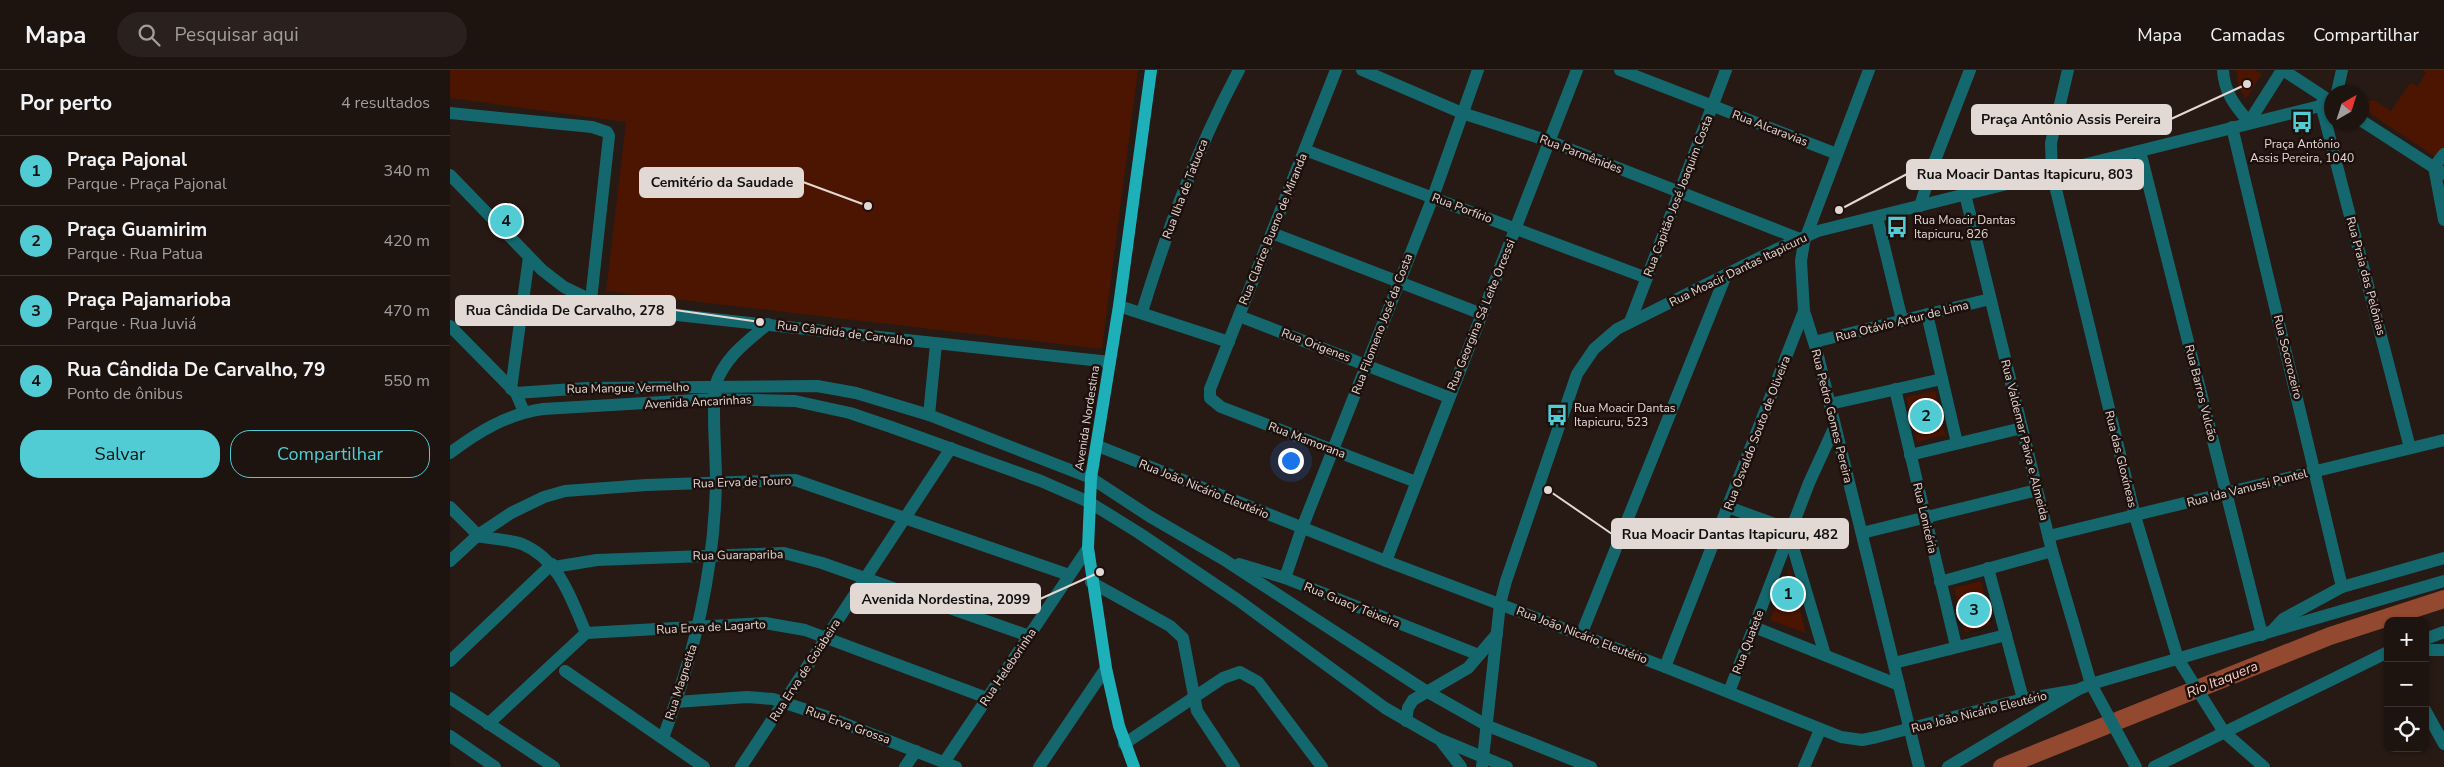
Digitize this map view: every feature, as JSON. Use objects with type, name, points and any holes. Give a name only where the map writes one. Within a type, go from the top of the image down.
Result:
[{"type":"main road","name":"Avenida Nordestina","points":[[1134,767],[1124,744],[1106,668],[1088,548],[1089,502],[1119,306],[1151,70]]},
{"type":"street","name":"Rua Ilha de Tatuoca","points":[[1142,312],[1181,194],[1199,150],[1238,70]]},
{"type":"street","name":"Rua Clarice Bueno de Miranda","points":[[1210,389],[1336,70]]},
{"type":"street","name":"Rua Parmênides","points":[[1362,70],[1462,113],[1549,142],[1803,237]]},
{"type":"street","name":"Rua Filomeno José da Costa","points":[[1285,578],[1302,528],[1433,197],[1478,70]]},
{"type":"street","name":"Rua Georgina Sá Leite Orcessi","points":[[1386,561],[1448,397],[1577,70]]},
{"type":"street","name":"Rua Alcaravias","points":[[1620,70],[1836,154]]},
{"type":"street","name":"Rua Capitão José Joaquim Costa","points":[[1630,322],[1726,70]]},
{"type":"street","name":"Rua Pedro Gomes Pereira","points":[[1869,70],[1803,237],[1801,261],[1804,311],[1830,404],[1919,767]]},
{"type":"street","points":[[1920,206],[1932,168],[1970,70]]},
{"type":"street","name":"Rua das Gloxíneas","points":[[2068,70],[2050,143],[2052,173],[2134,516],[2178,659],[2220,727],[2264,767]]},
{"type":"street","points":[[2223,70],[2227,91],[2236,107],[2249,122],[2283,70],[2324,100]]},
{"type":"street","points":[[2339,85],[2342,70]]},
{"type":"street","name":"Rua Moacir Dantas Itapicuru","points":[[1483,763],[1500,604],[1509,573],[1577,374],[1594,349],[1617,329],[1818,231],[2324,104]]},
{"type":"street","points":[[450,113],[592,127],[603,129],[609,136],[591,300]]},
{"type":"street","points":[[2369,126],[2439,171]]},
{"type":"street","name":"Rua Socorozeiro","points":[[2232,127],[2316,470],[2342,587]]},
{"type":"street","name":"Rua Praia das Pelônias","points":[[2334,130],[2410,448]]},
{"type":"street","name":"Rua Porfírio","points":[[1305,150],[1647,278]]},
{"type":"street","name":"Rua Barros Vulcão","points":[[2140,151],[2226,492],[2267,633]]},
{"type":"street","points":[[2444,154],[2439,171],[2444,220]]},
{"type":"street","name":"Rua Cândida de Carvalho","points":[[450,175],[529,257],[564,287],[591,300],[677,315],[1110,362]]},
{"type":"street","name":"Rua Valdemar Paiva e Almeida","points":[[1965,194],[2052,551],[2091,684],[2136,767]]},
{"type":"street","points":[[1877,217],[1902,320]]},
{"type":"street","points":[[1272,233],[1482,314]]},
{"type":"street","points":[[514,391],[529,257]]},
{"type":"street","points":[[1581,635],[1726,275]]},
{"type":"street","name":"Rua Otávio Artur de Lima","points":[[1814,342],[1990,300]]},
{"type":"street","points":[[1119,306],[1229,342]]},
{"type":"street","name":"Rua Osvaldo Souto de Oliveira","points":[[1665,667],[1804,311]]},
{"type":"street","points":[[1927,314],[1957,443]]},
{"type":"street","name":"Rua Origenes","points":[[1239,316],[1448,397]]},
{"type":"street","points":[[715,392],[719,375],[730,358],[768,324]]},
{"type":"street","points":[[450,326],[514,391],[524,412]]},
{"type":"street","points":[[929,415],[936,344]]},
{"type":"street","points":[[1830,404],[1942,379]]},
{"type":"street","name":"Rua Mangue Vermelho","points":[[514,391],[638,388],[715,392],[795,385],[830,387],[929,415],[1092,478],[1149,516],[1223,559]]},
{"type":"street","points":[[638,388],[638,404]]},
{"type":"street","name":"Rua Mamorana","points":[[1210,389],[1210,398],[1221,407],[1416,482]]},
{"type":"street","name":"Rua Lonicéria","points":[[1895,389],[1956,646]]},
{"type":"street","name":"Avenida Ancarinhas","points":[[450,452],[484,429],[524,412],[638,404],[715,392],[816,404],[939,443],[1041,481],[1089,502],[1238,600],[1378,703],[1406,721],[1483,763],[1507,767]]},
{"type":"street","name":"Rua Magnetita","points":[[663,738],[699,627],[710,556],[716,482],[715,392]]},
{"type":"street","points":[[939,443],[944,421]]},
{"type":"street","name":"Rua Quatete","points":[[1729,692],[1808,483],[1835,426]]},
{"type":"street","points":[[1910,455],[2022,428]]},
{"type":"street","name":"Rua Ida Vanussi Puntel","points":[[2049,536],[2444,440]]},
{"type":"street","name":"Rua João Nicário Eleutério","points":[[1098,446],[1386,561],[1665,667],[1820,730],[1841,736],[1862,740],[2023,699],[2077,690]]},
{"type":"street","name":"Rua Erva de Goiabeira","points":[[741,767],[952,448]]},
{"type":"street","name":"Rua Erva de Touro","points":[[450,561],[477,536],[527,504],[565,491],[716,482],[795,480],[1069,575]]},
{"type":"street","points":[[1862,533],[2037,490]]},
{"type":"street","points":[[450,507],[477,536],[520,543],[553,566],[560,574],[586,633],[488,724]]},
{"type":"street","points":[[1728,507],[1790,532],[1825,655]]},
{"type":"street","name":"Rua Heleborinha","points":[[951,764],[987,698],[1088,548]]},
{"type":"street","points":[[1940,582],[2052,551]]},
{"type":"street","name":"Rua Guarapariba","points":[[553,566],[598,560],[784,553],[800,556],[1029,636]]},
{"type":"street","points":[[2267,633],[2283,619],[2342,587],[2444,558]]},
{"type":"street","points":[[1223,559],[1426,691],[1488,726],[1590,767]]},
{"type":"street","name":"Rua Guacy Teixeira","points":[[1223,559],[1285,578],[1479,655]]},
{"type":"street","points":[[450,661],[553,566]]},
{"type":"street","points":[[1988,568],[2023,699]]},
{"type":"street","points":[[1948,767],[2077,690],[2091,684],[2444,581]]},
{"type":"street","points":[[1092,582],[1113,592],[1179,632],[1185,646],[1193,697],[1203,723],[1234,767]]},
{"type":"street","name":"Rua Erva de Lagarto","points":[[586,633],[777,624],[805,630],[987,698]]},
{"type":"street","points":[[1754,627],[1899,685]]},
{"type":"street","points":[[2429,638],[2444,632]]},
{"type":"street","points":[[1406,721],[1410,703],[1426,691],[1459,674],[1497,634]]},
{"type":"street","points":[[1894,663],[2006,635]]},
{"type":"street","points":[[2429,650],[2444,650]]},
{"type":"street","points":[[2154,767],[2220,727],[2384,654]]},
{"type":"street","points":[[1039,767],[1106,668]]},
{"type":"street","points":[[565,671],[704,767]]},
{"type":"street","points":[[1124,744],[1230,674],[1245,673],[1258,682],[1322,767]]},
{"type":"street","name":"Rua Erva Grossa","points":[[676,702],[747,697],[785,702],[951,764]]},
{"type":"street","points":[[450,698],[554,767]]},
{"type":"street","points":[[2429,717],[2444,744]]},
{"type":"street","points":[[1804,767],[1820,730]]},
{"type":"street","points":[[450,736],[491,766]]},
{"type":"street","points":[[1437,738],[1461,767]]},
{"type":"street","points":[[905,767],[916,751]]},
{"type":"shaded area","points":[[450,70],[1138,70],[1102,349],[606,291],[626,122],[450,98]]},
{"type":"shaded area","points":[[2236,70],[2255,70],[2262,74],[2246,99],[2239,88]]},
{"type":"shaded area","points":[[2423,70],[2444,70],[2444,149],[2437,158],[2369,113],[2369,101],[2374,100],[2391,111],[2410,83],[2418,86],[2426,72]]},
{"type":"shaded area","points":[[1935,391],[1945,435],[1917,442],[1906,397]]},
{"type":"shaded area","points":[[1790,568],[1806,633],[1770,620]]},
{"type":"shaded area","points":[[1981,581],[1991,625],[1965,633],[1954,588]]},
{"type":"waterway","name":"Rio Itaquera","points":[[2002,767],[2330,636],[2444,599]]},
{"type":"place","name":"Praça Antônio Assis Pereira","points":[[2247,84]]},
{"type":"place","name":"Praça Antônio Assis Pereira, 1040","points":[[2302,122]]},
{"type":"place","name":"Cemitério da Saudade","points":[[868,206]]},
{"type":"place","name":"Rua Moacir Dantas Itapicuru, 803","points":[[1839,210]]},
{"type":"place","name":"Rua Cândida De Carvalho, 79","points":[[506,221]]},
{"type":"place","name":"Rua Moacir Dantas Itapicuru, 826","points":[[1897,227]]},
{"type":"place","name":"Rua Cândida De Carvalho, 278","points":[[760,322]]},
{"type":"place","name":"Rua Moacir Dantas Itapicuru, 523","points":[[1557,415]]},
{"type":"place","name":"Praça Guamirim","points":[[1926,416]]},
{"type":"place","name":"Rua Moacir Dantas Itapicuru, 482","points":[[1548,490]]},
{"type":"place","name":"Avenida Nordestina, 2099","points":[[1100,572]]},
{"type":"place","name":"Praça Pajonal","points":[[1788,594]]},
{"type":"place","name":"Praça Pajamarioba","points":[[1974,610]]}]
